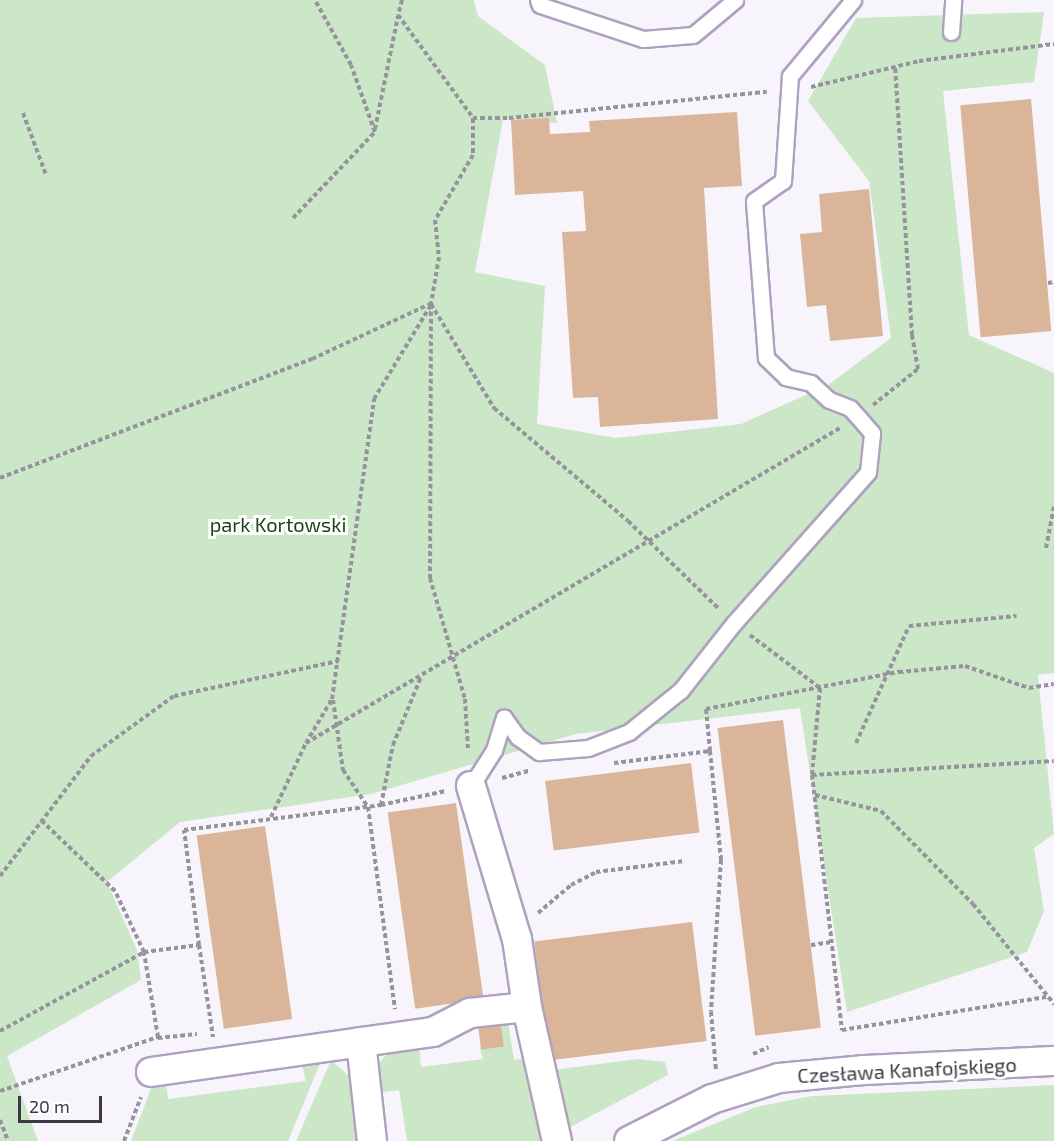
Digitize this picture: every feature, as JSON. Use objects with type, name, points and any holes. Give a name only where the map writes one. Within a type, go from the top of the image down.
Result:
[{"type":"street","points":[[471,786],[517,939],[527,1007],[557,1141]]},
{"type":"street","points":[[151,1072],[433,1032],[470,1013],[527,1007]]},
{"type":"street","points":[[361,1042],[372,1141]]},
{"type":"street","name":"Czesława Kanafojskiego","points":[[629,1141],[712,1099],[779,1078],[863,1070],[1054,1061]]},
{"type":"lane","points":[[538,0],[540,5],[643,39],[693,35],[735,0]]},
{"type":"lane","points":[[471,786],[494,750],[504,718],[519,737],[539,752],[588,748],[629,732],[681,690],[734,623],[868,472],[872,433],[850,408],[829,400],[811,383],[786,376],[766,358],[754,201],[783,181],[790,76],[853,0]]},
{"type":"lane","points":[[951,32],[953,0]]},
{"type":"path","points":[[315,0],[351,65],[375,132]]},
{"type":"path","points":[[293,218],[375,132],[402,0]]},
{"type":"path","points":[[398,15],[473,118],[472,155],[435,220],[439,257],[431,304],[430,578],[465,699],[471,786]]},
{"type":"path","points":[[473,118],[504,119],[789,90],[895,68],[1054,44]]},
{"type":"path","points":[[306,743],[338,727],[648,540],[858,417],[918,369],[912,335],[895,68]]},
{"type":"path","points":[[24,113],[46,175]]},
{"type":"path","points":[[1048,283],[1054,282]]},
{"type":"path","points":[[0,478],[312,359],[431,304]]},
{"type":"path","points":[[431,304],[494,408],[648,540],[734,623],[820,688]]},
{"type":"path","points":[[396,1013],[368,807],[343,770],[332,699],[374,399],[431,304]]},
{"type":"path","points":[[1046,548],[1054,506]]},
{"type":"path","points":[[856,743],[884,675],[909,626],[1017,616]]},
{"type":"path","points":[[0,876],[91,756],[174,696],[338,661]]},
{"type":"path","points":[[716,1072],[711,1012],[721,860],[706,709],[884,675],[965,666],[1029,688],[1054,684]]},
{"type":"path","points":[[381,805],[393,746],[422,676]]},
{"type":"path","points":[[820,688],[812,774],[842,1030],[1046,997]]},
{"type":"path","points":[[271,817],[306,743],[332,699]]},
{"type":"path","points":[[609,764],[710,751]]},
{"type":"path","points":[[812,774],[1054,761]]},
{"type":"path","points":[[212,1033],[184,830],[271,817],[381,805],[533,770]]},
{"type":"path","points":[[814,795],[881,811],[973,903],[1046,997],[1054,1004]]},
{"type":"path","points":[[0,1091],[158,1037],[144,952],[115,891],[41,820]]},
{"type":"path","points":[[517,939],[546,903],[596,872],[684,861]]},
{"type":"path","points":[[811,945],[832,942]]},
{"type":"path","points":[[0,1031],[144,952],[199,945]]},
{"type":"path","points":[[0,1120],[8,1141]]},
{"type":"green space","name":"park Kortowski","points":[[0,0],[474,0],[478,16],[545,65],[557,123],[503,119],[475,272],[545,286],[537,424],[616,438],[741,424],[828,385],[891,338],[869,181],[808,101],[856,18],[1044,12],[1034,82],[943,91],[969,335],[1054,373],[1054,673],[1038,675],[1054,834],[1034,848],[1044,911],[1027,952],[847,1012],[800,708],[576,734],[371,794],[180,822],[107,882],[137,950],[141,980],[7,1056],[38,1141],[0,1141]]},
{"type":"green space","points":[[507,1015],[514,1060],[534,1057],[548,1141],[407,1141],[399,1090],[377,1093],[376,1068],[384,1057],[394,1050],[419,1046],[421,1067],[483,1059],[480,1049],[503,1047],[500,1016]]},
{"type":"green space","points":[[163,1057],[168,1099],[306,1081],[301,1061],[322,1059],[288,1141],[131,1141]]},
{"type":"green space","points":[[638,1059],[665,1062],[668,1075],[563,1131],[552,1070]]},
{"type":"green space","points":[[331,1060],[352,1079],[362,1141],[296,1141]]},
{"type":"green space","points":[[1054,1085],[1054,1141],[672,1141],[756,1107],[812,1096]]},
{"type":"building","points":[[1031,99],[1051,331],[981,337],[960,105]]},
{"type":"building","points":[[737,112],[742,186],[704,188],[718,419],[600,427],[598,397],[573,398],[562,232],[586,231],[583,191],[515,195],[511,120],[549,118],[550,134],[590,132],[589,121]]},
{"type":"building","points":[[869,189],[883,336],[830,341],[826,305],[807,307],[800,234],[822,232],[819,194]]},
{"type":"building","points":[[783,720],[821,1028],[755,1036],[717,728]]},
{"type":"building","points":[[691,763],[700,832],[554,850],[545,781]]},
{"type":"building","points":[[456,803],[484,999],[415,1009],[388,813]]},
{"type":"building","points":[[265,826],[292,1019],[224,1029],[197,836]]},
{"type":"building","points":[[692,922],[707,1041],[549,1060],[534,941]]},
{"type":"building","points":[[500,1016],[504,1047],[481,1050],[477,1019]]}]
